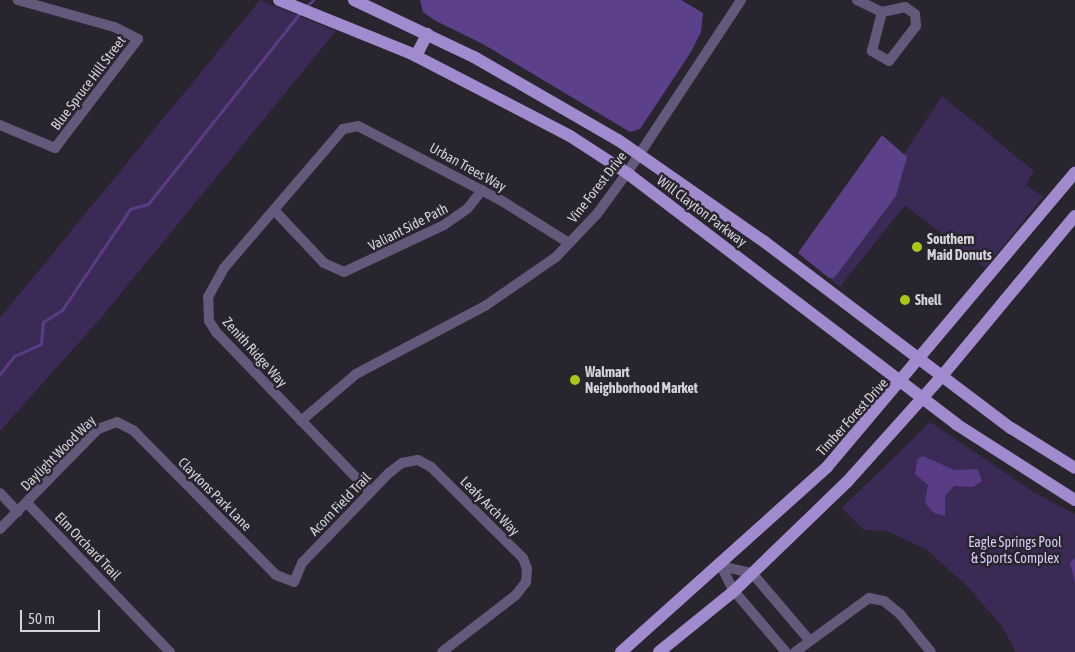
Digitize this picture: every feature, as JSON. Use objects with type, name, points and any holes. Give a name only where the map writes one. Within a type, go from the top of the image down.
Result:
[{"type":"main road","name":"Will Clayton Parkway","points":[[354,0],[427,34],[549,98],[639,155],[942,376],[1075,468]]},
{"type":"main road","name":"Will Clayton Parkway","points":[[283,2],[416,56],[570,136],[627,173],[998,454],[1075,500]]},
{"type":"main road","points":[[416,56],[427,34]]},
{"type":"main road","name":"Timber Forest Drive","points":[[621,652],[721,566],[827,468],[902,383],[1075,173]]},
{"type":"main road","points":[[659,652],[734,591],[847,482],[942,376],[1075,216]]},
{"type":"street","name":"Blue Spruce Hill Street","points":[[0,125],[55,148],[138,38],[114,27],[18,0]]},
{"type":"street","name":"Vine Forest Drive","points":[[301,420],[356,374],[493,301],[526,280],[569,243],[627,173],[741,0]]},
{"type":"street","points":[[857,0],[882,12],[905,7],[918,21],[889,61],[872,51],[882,12]]},
{"type":"street","name":"Urban Trees Way","points":[[350,126],[366,128],[482,190],[569,243]]},
{"type":"street","name":"Zenith Ridge Way","points":[[350,126],[274,210],[218,276],[207,309],[224,342],[370,492]]},
{"type":"street","name":"Valiant Side Path","points":[[274,210],[324,264],[336,270],[351,270],[431,233],[461,214],[482,190]]},
{"type":"street","name":"Daylight Wood Way","points":[[0,529],[98,429],[117,422]]},
{"type":"street","name":"Claytons Park Lane","points":[[117,422],[133,430],[276,575],[294,582]]},
{"type":"street","name":"Acorn Field Trail","points":[[294,582],[302,563],[370,492],[402,463],[418,460]]},
{"type":"street","name":"Leafy Arch Way","points":[[418,460],[431,467],[523,558],[526,582],[442,652]]},
{"type":"street","points":[[0,493],[18,512]]},
{"type":"street","name":"Elm Orchard Trail","points":[[27,503],[170,652]]},
{"type":"street","points":[[721,566],[752,573],[810,641]]},
{"type":"street","points":[[721,566],[734,591],[786,652]]},
{"type":"street","points":[[796,652],[869,598],[884,601],[900,614],[931,652]]},
{"type":"green space","points":[[260,0],[336,31],[100,319],[0,431],[0,318]]},
{"type":"green space","points":[[942,96],[1034,171],[1026,185],[1043,197],[985,268],[905,205],[840,287],[829,278],[882,203],[905,152]]},
{"type":"green space","name":"Eagle Springs Pool & Sports Complex","points":[[930,422],[1035,493],[1075,514],[1075,652],[1016,652],[1001,625],[967,586],[927,550],[887,531],[864,530],[842,508]]},
{"type":"shaded area","points":[[420,0],[681,0],[703,13],[701,32],[691,52],[640,129],[630,132],[483,44],[436,21],[423,12]]},
{"type":"shaded area","points":[[882,135],[907,157],[896,196],[834,278],[829,278],[798,253]]},
{"type":"shaded area","points":[[923,456],[954,470],[978,469],[982,481],[973,487],[954,486],[945,496],[945,516],[934,513],[925,503],[928,485],[915,474],[917,459]]},
{"type":"shaded area","points":[[1075,558],[1075,583],[1070,563]]},
{"type":"waterway","points":[[306,7],[313,0]]},
{"type":"waterway","points":[[0,374],[14,356],[41,344],[43,322],[62,310],[130,209],[148,204],[300,13]]},
{"type":"place","name":"Southern Maid Donuts","points":[[917,247]]},
{"type":"place","name":"Shell","points":[[905,300]]},
{"type":"place","name":"Walmart Neighborhood Market","points":[[575,380]]}]
